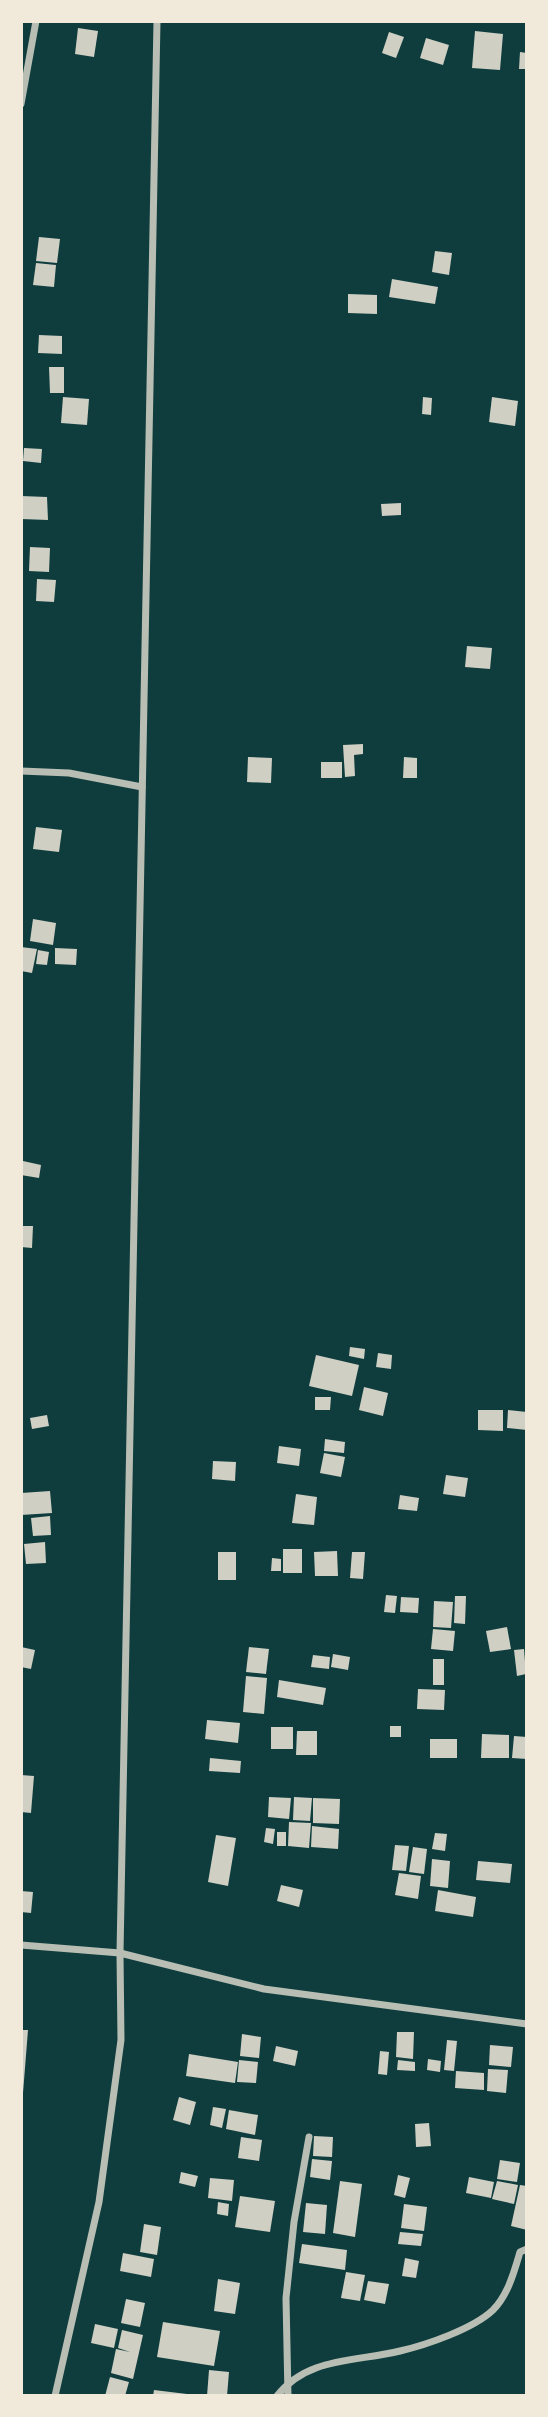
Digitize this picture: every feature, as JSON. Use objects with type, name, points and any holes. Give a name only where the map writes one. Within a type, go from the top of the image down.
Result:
[{"type":"street","points":[[21,104],[36,21]]},
{"type":"street","points":[[55,2396],[99,2202],[121,2039],[120,1953],[157,21]]},
{"type":"street","points":[[21,771],[69,774],[142,787]]},
{"type":"street","points":[[21,1945],[120,1953],[264,1989],[527,2024]]},
{"type":"street","points":[[288,2396],[286,2298],[294,2222],[309,2137]]},
{"type":"street","points":[[277,2396],[289,2381],[317,2366],[399,2352],[463,2329],[492,2310],[508,2289],[520,2252],[527,2249]]},
{"type":"building","points":[[78,28],[98,31],[94,57],[75,54]]},
{"type":"building","points":[[475,31],[503,34],[500,70],[472,68]]},
{"type":"building","points":[[389,32],[404,37],[396,58],[382,53]]},
{"type":"building","points":[[426,38],[449,45],[443,65],[420,58]]},
{"type":"building","points":[[520,52],[527,53],[527,69],[519,69]]},
{"type":"building","points":[[39,237],[60,239],[57,263],[36,261]]},
{"type":"building","points":[[435,251],[452,253],[449,275],[432,272]]},
{"type":"building","points":[[36,263],[56,265],[54,287],[33,285]]},
{"type":"building","points":[[392,279],[438,287],[435,304],[389,297]]},
{"type":"building","points":[[348,294],[377,295],[377,314],[348,313]]},
{"type":"building","points":[[39,335],[62,336],[62,354],[38,353]]},
{"type":"building","points":[[49,367],[64,367],[64,393],[50,393]]},
{"type":"building","points":[[63,397],[89,399],[87,425],[61,423]]},
{"type":"building","points":[[423,397],[432,398],[431,415],[422,414]]},
{"type":"building","points":[[492,397],[518,401],[515,426],[489,422]]},
{"type":"building","points":[[24,448],[42,449],[41,463],[23,461]]},
{"type":"building","points":[[21,496],[47,497],[48,520],[21,519]]},
{"type":"building","points":[[401,503],[401,515],[382,516],[381,504]]},
{"type":"building","points":[[30,547],[50,548],[49,572],[29,571]]},
{"type":"building","points":[[37,579],[56,580],[54,602],[36,601]]},
{"type":"building","points":[[467,646],[492,648],[490,669],[465,667]]},
{"type":"building","points":[[363,744],[363,754],[354,755],[355,776],[345,777],[343,745]]},
{"type":"building","points":[[248,757],[272,758],[271,783],[247,782]]},
{"type":"building","points":[[404,757],[417,758],[417,778],[403,778]]},
{"type":"building","points":[[321,762],[342,762],[342,778],[321,778]]},
{"type":"building","points":[[36,827],[62,830],[59,852],[33,849]]},
{"type":"building","points":[[33,919],[56,923],[53,945],[30,941]]},
{"type":"building","points":[[21,947],[37,949],[32,973],[21,971]]},
{"type":"building","points":[[55,948],[77,949],[76,965],[55,964]]},
{"type":"building","points":[[38,950],[49,952],[47,965],[36,964]]},
{"type":"building","points":[[23,1161],[41,1165],[39,1178],[21,1175]]},
{"type":"building","points":[[21,1226],[33,1226],[32,1248],[21,1247]]},
{"type":"building","points":[[350,1347],[365,1349],[364,1359],[349,1356]]},
{"type":"building","points":[[378,1353],[392,1355],[391,1369],[376,1367]]},
{"type":"building","points":[[316,1355],[359,1365],[352,1396],[309,1386]]},
{"type":"building","points":[[364,1387],[388,1393],[383,1416],[359,1410]]},
{"type":"building","points":[[315,1397],[331,1397],[330,1410],[315,1410]]},
{"type":"building","points":[[478,1410],[503,1410],[503,1431],[478,1430]]},
{"type":"building","points":[[508,1410],[527,1412],[527,1430],[507,1428]]},
{"type":"building","points":[[47,1415],[49,1426],[32,1429],[30,1418]]},
{"type":"building","points":[[325,1439],[345,1442],[344,1453],[324,1451]]},
{"type":"building","points":[[279,1446],[301,1449],[299,1466],[277,1463]]},
{"type":"building","points":[[324,1453],[345,1457],[341,1477],[320,1473]]},
{"type":"building","points":[[213,1461],[236,1462],[235,1481],[212,1479]]},
{"type":"building","points":[[446,1475],[468,1478],[465,1497],[443,1494]]},
{"type":"building","points":[[50,1491],[52,1513],[21,1515],[21,1493]]},
{"type":"building","points":[[296,1494],[317,1497],[314,1525],[292,1523]]},
{"type":"building","points":[[400,1495],[419,1498],[417,1511],[398,1509]]},
{"type":"building","points":[[50,1516],[51,1535],[33,1536],[31,1518]]},
{"type":"building","points":[[45,1542],[46,1563],[26,1564],[24,1544]]},
{"type":"building","points":[[283,1549],[302,1549],[302,1573],[283,1573]]},
{"type":"building","points":[[337,1551],[338,1576],[315,1576],[314,1552]]},
{"type":"building","points":[[218,1552],[236,1552],[236,1580],[218,1580]]},
{"type":"building","points":[[352,1552],[365,1552],[363,1579],[350,1578]]},
{"type":"building","points":[[272,1558],[281,1559],[281,1571],[271,1571]]},
{"type":"building","points":[[386,1595],[397,1596],[395,1613],[384,1612]]},
{"type":"building","points":[[455,1596],[466,1596],[465,1624],[454,1623]]},
{"type":"building","points":[[401,1597],[419,1598],[418,1613],[400,1612]]},
{"type":"building","points":[[434,1601],[453,1602],[451,1628],[433,1627]]},
{"type":"building","points":[[507,1627],[511,1649],[490,1652],[486,1631]]},
{"type":"building","points":[[433,1629],[455,1631],[453,1651],[431,1649]]},
{"type":"building","points":[[21,1647],[35,1650],[31,1669],[21,1667]]},
{"type":"building","points":[[249,1647],[269,1649],[266,1674],[246,1672]]},
{"type":"building","points":[[524,1649],[526,1674],[517,1676],[514,1650]]},
{"type":"building","points":[[333,1654],[350,1657],[348,1670],[331,1667]]},
{"type":"building","points":[[313,1655],[330,1657],[329,1669],[311,1667]]},
{"type":"building","points":[[433,1659],[444,1659],[444,1685],[433,1685]]},
{"type":"building","points":[[246,1676],[267,1678],[264,1714],[243,1712]]},
{"type":"building","points":[[279,1680],[326,1688],[323,1705],[277,1697]]},
{"type":"building","points":[[418,1689],[445,1690],[444,1710],[417,1709]]},
{"type":"building","points":[[207,1720],[240,1723],[238,1743],[205,1739]]},
{"type":"building","points":[[390,1726],[401,1726],[401,1737],[390,1737]]},
{"type":"building","points":[[271,1727],[293,1727],[293,1749],[271,1749]]},
{"type":"building","points":[[297,1731],[317,1731],[317,1755],[296,1755]]},
{"type":"building","points":[[482,1734],[509,1735],[509,1758],[481,1758]]},
{"type":"building","points":[[514,1736],[527,1737],[527,1759],[512,1758]]},
{"type":"building","points":[[430,1739],[457,1739],[457,1758],[430,1758]]},
{"type":"building","points":[[210,1758],[241,1761],[240,1773],[209,1771]]},
{"type":"building","points":[[21,1775],[34,1776],[31,1813],[21,1812]]},
{"type":"building","points":[[269,1797],[291,1798],[289,1819],[268,1817]]},
{"type":"building","points":[[294,1797],[312,1798],[310,1821],[293,1820]]},
{"type":"building","points":[[313,1798],[340,1799],[339,1824],[313,1823]]},
{"type":"building","points":[[289,1822],[311,1823],[309,1848],[288,1846]]},
{"type":"building","points":[[312,1826],[339,1829],[338,1849],[311,1847]]},
{"type":"building","points":[[266,1828],[275,1829],[273,1844],[264,1842]]},
{"type":"building","points":[[277,1832],[286,1832],[286,1846],[277,1846]]},
{"type":"building","points":[[435,1833],[447,1834],[445,1851],[432,1849]]},
{"type":"building","points":[[216,1835],[236,1838],[228,1886],[208,1882]]},
{"type":"building","points":[[395,1845],[409,1846],[406,1871],[392,1870]]},
{"type":"building","points":[[413,1847],[427,1849],[424,1874],[409,1872]]},
{"type":"building","points":[[432,1859],[450,1861],[448,1888],[430,1886]]},
{"type":"building","points":[[478,1861],[512,1864],[510,1883],[476,1880]]},
{"type":"building","points":[[399,1873],[421,1876],[418,1899],[395,1895]]},
{"type":"building","points":[[281,1885],[303,1890],[299,1907],[277,1901]]},
{"type":"building","points":[[438,1890],[476,1897],[473,1917],[435,1911]]},
{"type":"building","points":[[21,1891],[33,1892],[31,1913],[21,1912]]},
{"type":"building","points":[[21,2030],[28,2030],[23,2093],[21,2093]]},
{"type":"building","points":[[397,2032],[414,2032],[413,2059],[396,2057]]},
{"type":"building","points":[[242,2034],[261,2037],[259,2058],[240,2056]]},
{"type":"building","points":[[447,2040],[457,2041],[454,2071],[444,2070]]},
{"type":"building","points":[[490,2045],[513,2047],[511,2067],[489,2065]]},
{"type":"building","points":[[276,2046],[298,2051],[295,2066],[273,2061]]},
{"type":"building","points":[[380,2051],[389,2052],[387,2075],[378,2074]]},
{"type":"building","points":[[189,2054],[238,2062],[235,2083],[186,2076]]},
{"type":"building","points":[[428,2059],[441,2061],[440,2072],[427,2070]]},
{"type":"building","points":[[239,2060],[258,2062],[256,2083],[237,2082]]},
{"type":"building","points":[[398,2060],[415,2062],[415,2071],[397,2070]]},
{"type":"building","points":[[488,2069],[508,2070],[506,2093],[487,2091]]},
{"type":"building","points":[[456,2071],[484,2073],[484,2090],[455,2088]]},
{"type":"building","points":[[179,2097],[196,2102],[190,2125],[173,2120]]},
{"type":"building","points":[[213,2107],[226,2109],[222,2128],[210,2125]]},
{"type":"building","points":[[229,2110],[258,2115],[255,2135],[226,2129]]},
{"type":"building","points":[[429,2123],[431,2146],[416,2147],[415,2124]]},
{"type":"building","points":[[314,2136],[333,2137],[332,2157],[313,2156]]},
{"type":"building","points":[[241,2137],[262,2140],[259,2161],[238,2158]]},
{"type":"building","points":[[312,2159],[332,2161],[330,2180],[310,2177]]},
{"type":"building","points":[[500,2160],[520,2163],[517,2182],[497,2179]]},
{"type":"building","points":[[181,2172],[198,2176],[195,2187],[179,2183]]},
{"type":"building","points":[[398,2175],[410,2178],[405,2198],[394,2195]]},
{"type":"building","points":[[469,2177],[494,2182],[491,2198],[466,2193]]},
{"type":"building","points":[[210,2178],[234,2180],[232,2201],[208,2198]]},
{"type":"building","points":[[340,2181],[362,2184],[355,2237],[333,2233]]},
{"type":"building","points":[[497,2181],[518,2185],[514,2204],[492,2199]]},
{"type":"building","points":[[520,2185],[527,2186],[527,2230],[511,2226]]},
{"type":"building","points":[[240,2196],[275,2201],[270,2232],[235,2227]]},
{"type":"building","points":[[218,2202],[229,2204],[228,2216],[217,2214]]},
{"type":"building","points":[[306,2203],[327,2205],[325,2234],[303,2232]]},
{"type":"building","points":[[404,2204],[427,2207],[424,2231],[401,2228]]},
{"type":"building","points":[[144,2224],[161,2227],[157,2255],[140,2252]]},
{"type":"building","points":[[400,2232],[423,2234],[421,2246],[398,2244]]},
{"type":"building","points":[[302,2244],[347,2250],[345,2270],[299,2263]]},
{"type":"building","points":[[123,2253],[154,2259],[151,2277],[120,2271]]},
{"type":"building","points":[[405,2258],[419,2261],[416,2278],[402,2276]]},
{"type":"building","points":[[346,2272],[365,2275],[360,2301],[341,2298]]},
{"type":"building","points":[[218,2279],[240,2283],[235,2314],[214,2311]]},
{"type":"building","points":[[368,2281],[389,2284],[385,2304],[364,2300]]},
{"type":"building","points":[[126,2299],[145,2303],[140,2327],[121,2323]]},
{"type":"building","points":[[163,2322],[220,2331],[214,2366],[157,2357]]},
{"type":"building","points":[[95,2324],[118,2329],[114,2348],[91,2343]]},
{"type":"building","points":[[122,2330],[143,2335],[133,2379],[111,2373],[116,2349],[130,2352],[118,2348]]},
{"type":"building","points":[[209,2370],[229,2372],[227,2396],[207,2396]]},
{"type":"building","points":[[110,2377],[129,2382],[125,2396],[105,2396]]},
{"type":"building","points":[[154,2390],[187,2394],[187,2396],[153,2396]]}]
